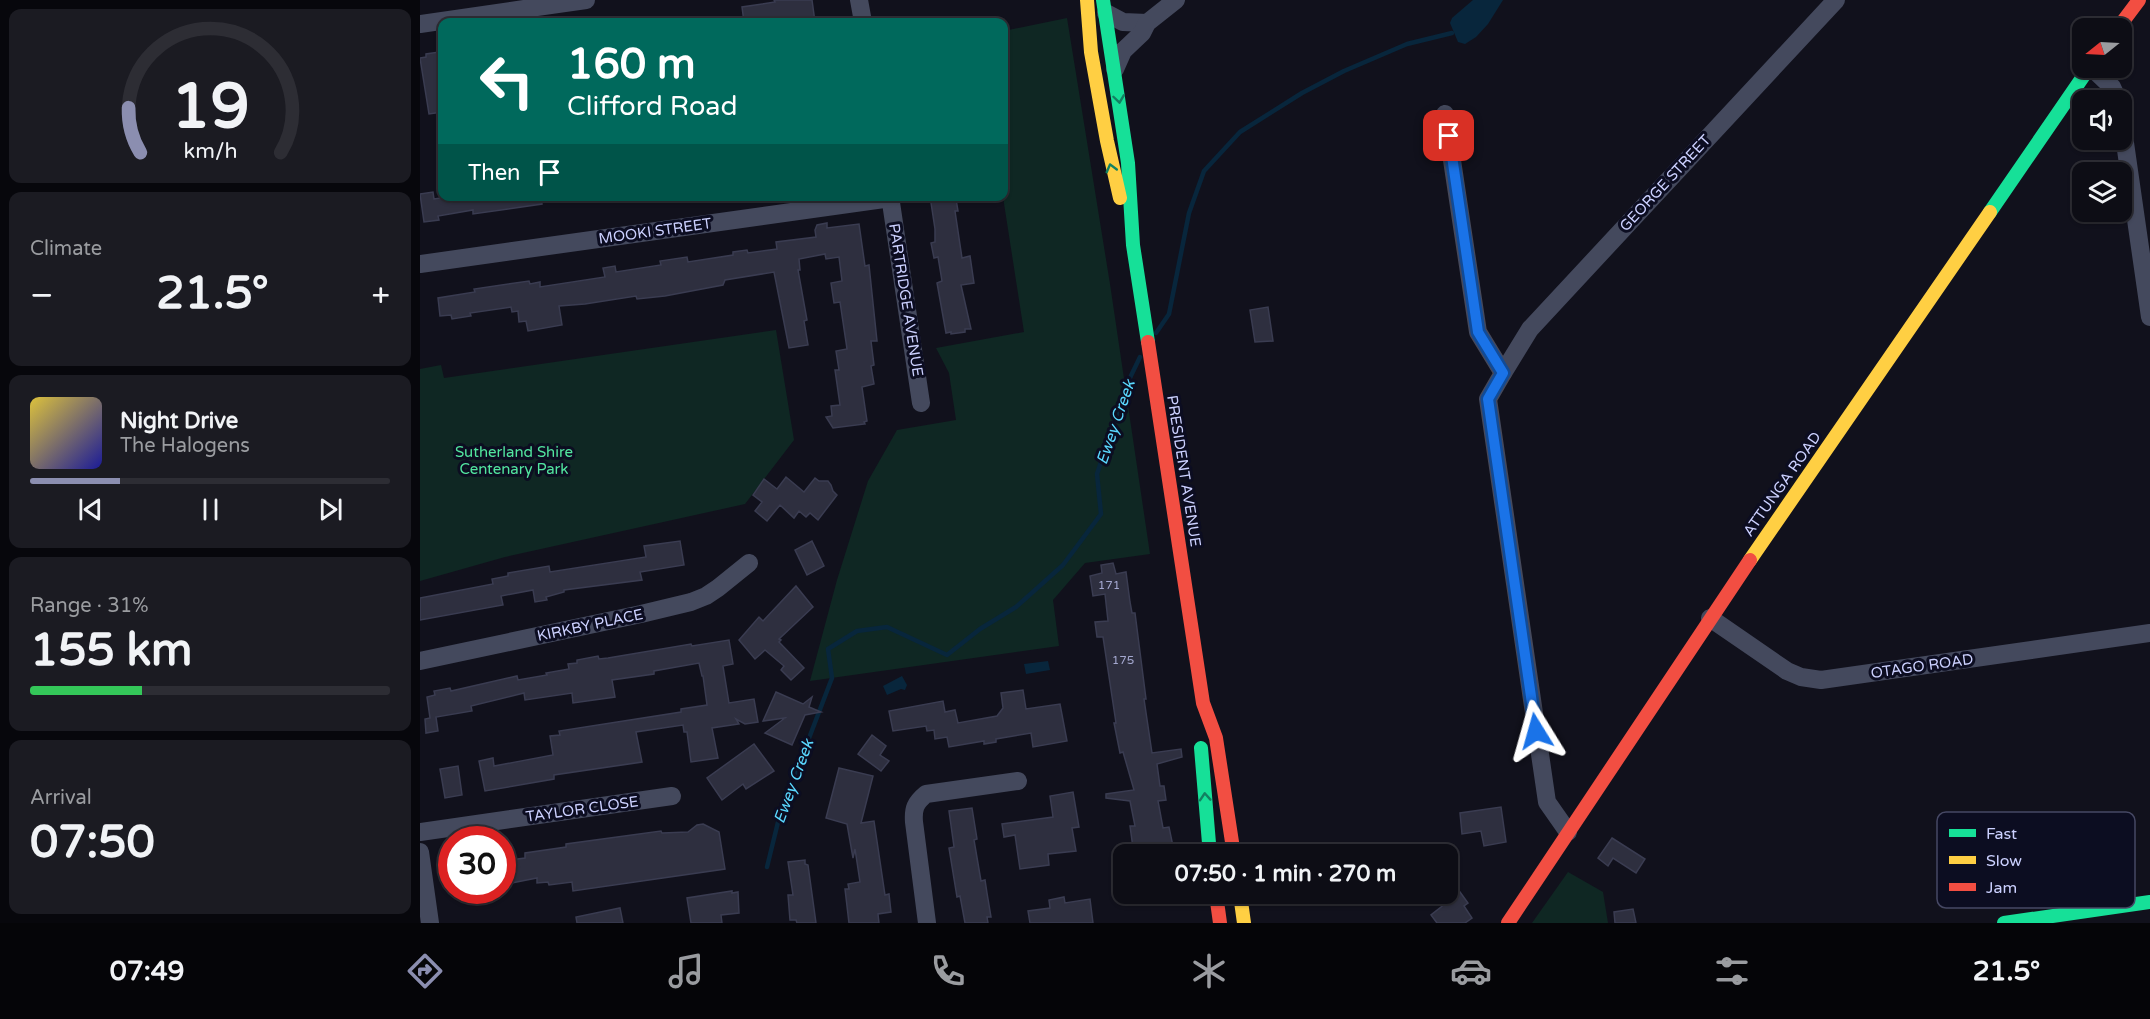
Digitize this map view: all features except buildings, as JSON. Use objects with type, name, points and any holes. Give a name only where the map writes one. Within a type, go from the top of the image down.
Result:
[{"type":"main road","name":"PRESIDENT AVENUE","points":[[1087,0],[1086,15],[1109,160],[1133,244]]},
{"type":"main road","points":[[2126,18],[2139,0]]},
{"type":"main road","name":"PRESIDENT AVENUE","points":[[1104,6],[1128,163],[1133,244],[1203,703],[1216,738],[1232,844]]},
{"type":"main road","name":"ATTUNGA ROAD","points":[[1508,923],[1710,618],[2084,78]]},
{"type":"main road","name":"PRESIDENT AVENUE","points":[[1203,703],[1200,740],[1209,844]]},
{"type":"main road","points":[[2135,905],[2150,903]]},
{"type":"main road","points":[[1217,904],[1220,923]]},
{"type":"main road","points":[[1241,904],[1244,923]]},
{"type":"main road","points":[[2004,923],[2114,908]]},
{"type":"street","points":[[449,18],[513,5],[586,0]]},
{"type":"street","points":[[859,0],[862,18]]},
{"type":"street","points":[[1115,69],[1124,51],[1142,33],[1147,23],[1176,0]]},
{"type":"street","name":"GEORGE STREET","points":[[1568,832],[1547,802],[1488,399],[1530,329],[1836,0]]},
{"type":"street","points":[[1104,6],[1123,22],[1147,23]]},
{"type":"street","points":[[420,24],[438,20]]},
{"type":"street","points":[[2102,78],[2113,90]]},
{"type":"street","points":[[1445,114],[1478,332],[1503,373]]},
{"type":"street","points":[[2126,150],[2150,316]]},
{"type":"street","name":"MOOKI STREET","points":[[420,264],[862,201]]},
{"type":"street","name":"PARTRIDGE AVENUE","points":[[891,201],[921,403]]},
{"type":"street","name":"KIRKBY PLACE","points":[[420,661],[641,615],[691,602],[718,588],[749,563]]},
{"type":"street","name":"OTAGO ROAD","points":[[1710,618],[1787,671],[1801,677],[1821,680],[2150,633]]},
{"type":"street","points":[[927,923],[914,822],[914,809],[918,801],[926,794],[1018,781]]},
{"type":"street","name":"TAYLOR CLOSE","points":[[420,832],[672,796]]},
{"type":"street","points":[[420,852],[430,923]]},
{"type":"green space","points":[[1067,18],[1150,554],[1085,563],[1053,600],[1059,646],[810,681],[837,580],[868,481],[897,430],[956,420],[949,373],[936,348],[1024,332],[1004,201],[1008,201],[1008,30]]},
{"type":"green space","name":"Sutherland Shire Centenary Park","points":[[776,330],[794,440],[745,504],[505,557],[420,581],[420,369],[441,365],[444,378]]},
{"type":"green space","points":[[1568,872],[1603,892],[1608,923],[1532,923]]},
{"type":"water","points":[[1473,0],[1503,0],[1488,24],[1476,37],[1465,44],[1458,42],[1450,23],[1452,18]]},
{"type":"water","points":[[1048,661],[1050,670],[1026,674],[1024,664]]},
{"type":"water","points":[[902,676],[907,685],[905,690],[901,689],[887,695],[883,686]]},
{"type":"waterway","name":"Ewey Creek","points":[[1156,333],[1169,314],[1189,213],[1204,171],[1240,132],[1302,93],[1344,71],[1407,44],[1452,33]]},
{"type":"waterway","name":"Ewey Creek","points":[[767,867],[780,814],[832,678],[828,649],[857,631],[887,627],[947,655],[980,629],[1016,607],[1063,565],[1101,514],[1097,474],[1127,384],[1140,357]]},
{"type":"traffic: fast","points":[[1103,0],[1128,163],[1133,245],[1148,342]]},
{"type":"traffic: fast","points":[[1990,212],[2082,78]]},
{"type":"traffic: fast","points":[[1201,748],[1209,844]]},
{"type":"traffic: fast","points":[[2135,904],[2150,902]]},
{"type":"traffic: fast","points":[[2004,923],[2108,908]]},
{"type":"traffic: slow","points":[[1087,0],[1091,52],[1120,198]]},
{"type":"traffic: slow","points":[[1750,560],[1990,212]]},
{"type":"traffic: slow","points":[[1241,904],[1244,923]]},
{"type":"traffic: jam","points":[[2126,18],[2139,0]]},
{"type":"traffic: jam","points":[[1148,342],[1203,703],[1216,738],[1232,844]]},
{"type":"traffic: jam","points":[[1508,923],[1750,560]]},
{"type":"traffic: jam","points":[[1217,904],[1220,923]]},
{"type":"route","points":[[1449,136],[1478,332],[1503,373],[1488,399],[1536,731]]}]
